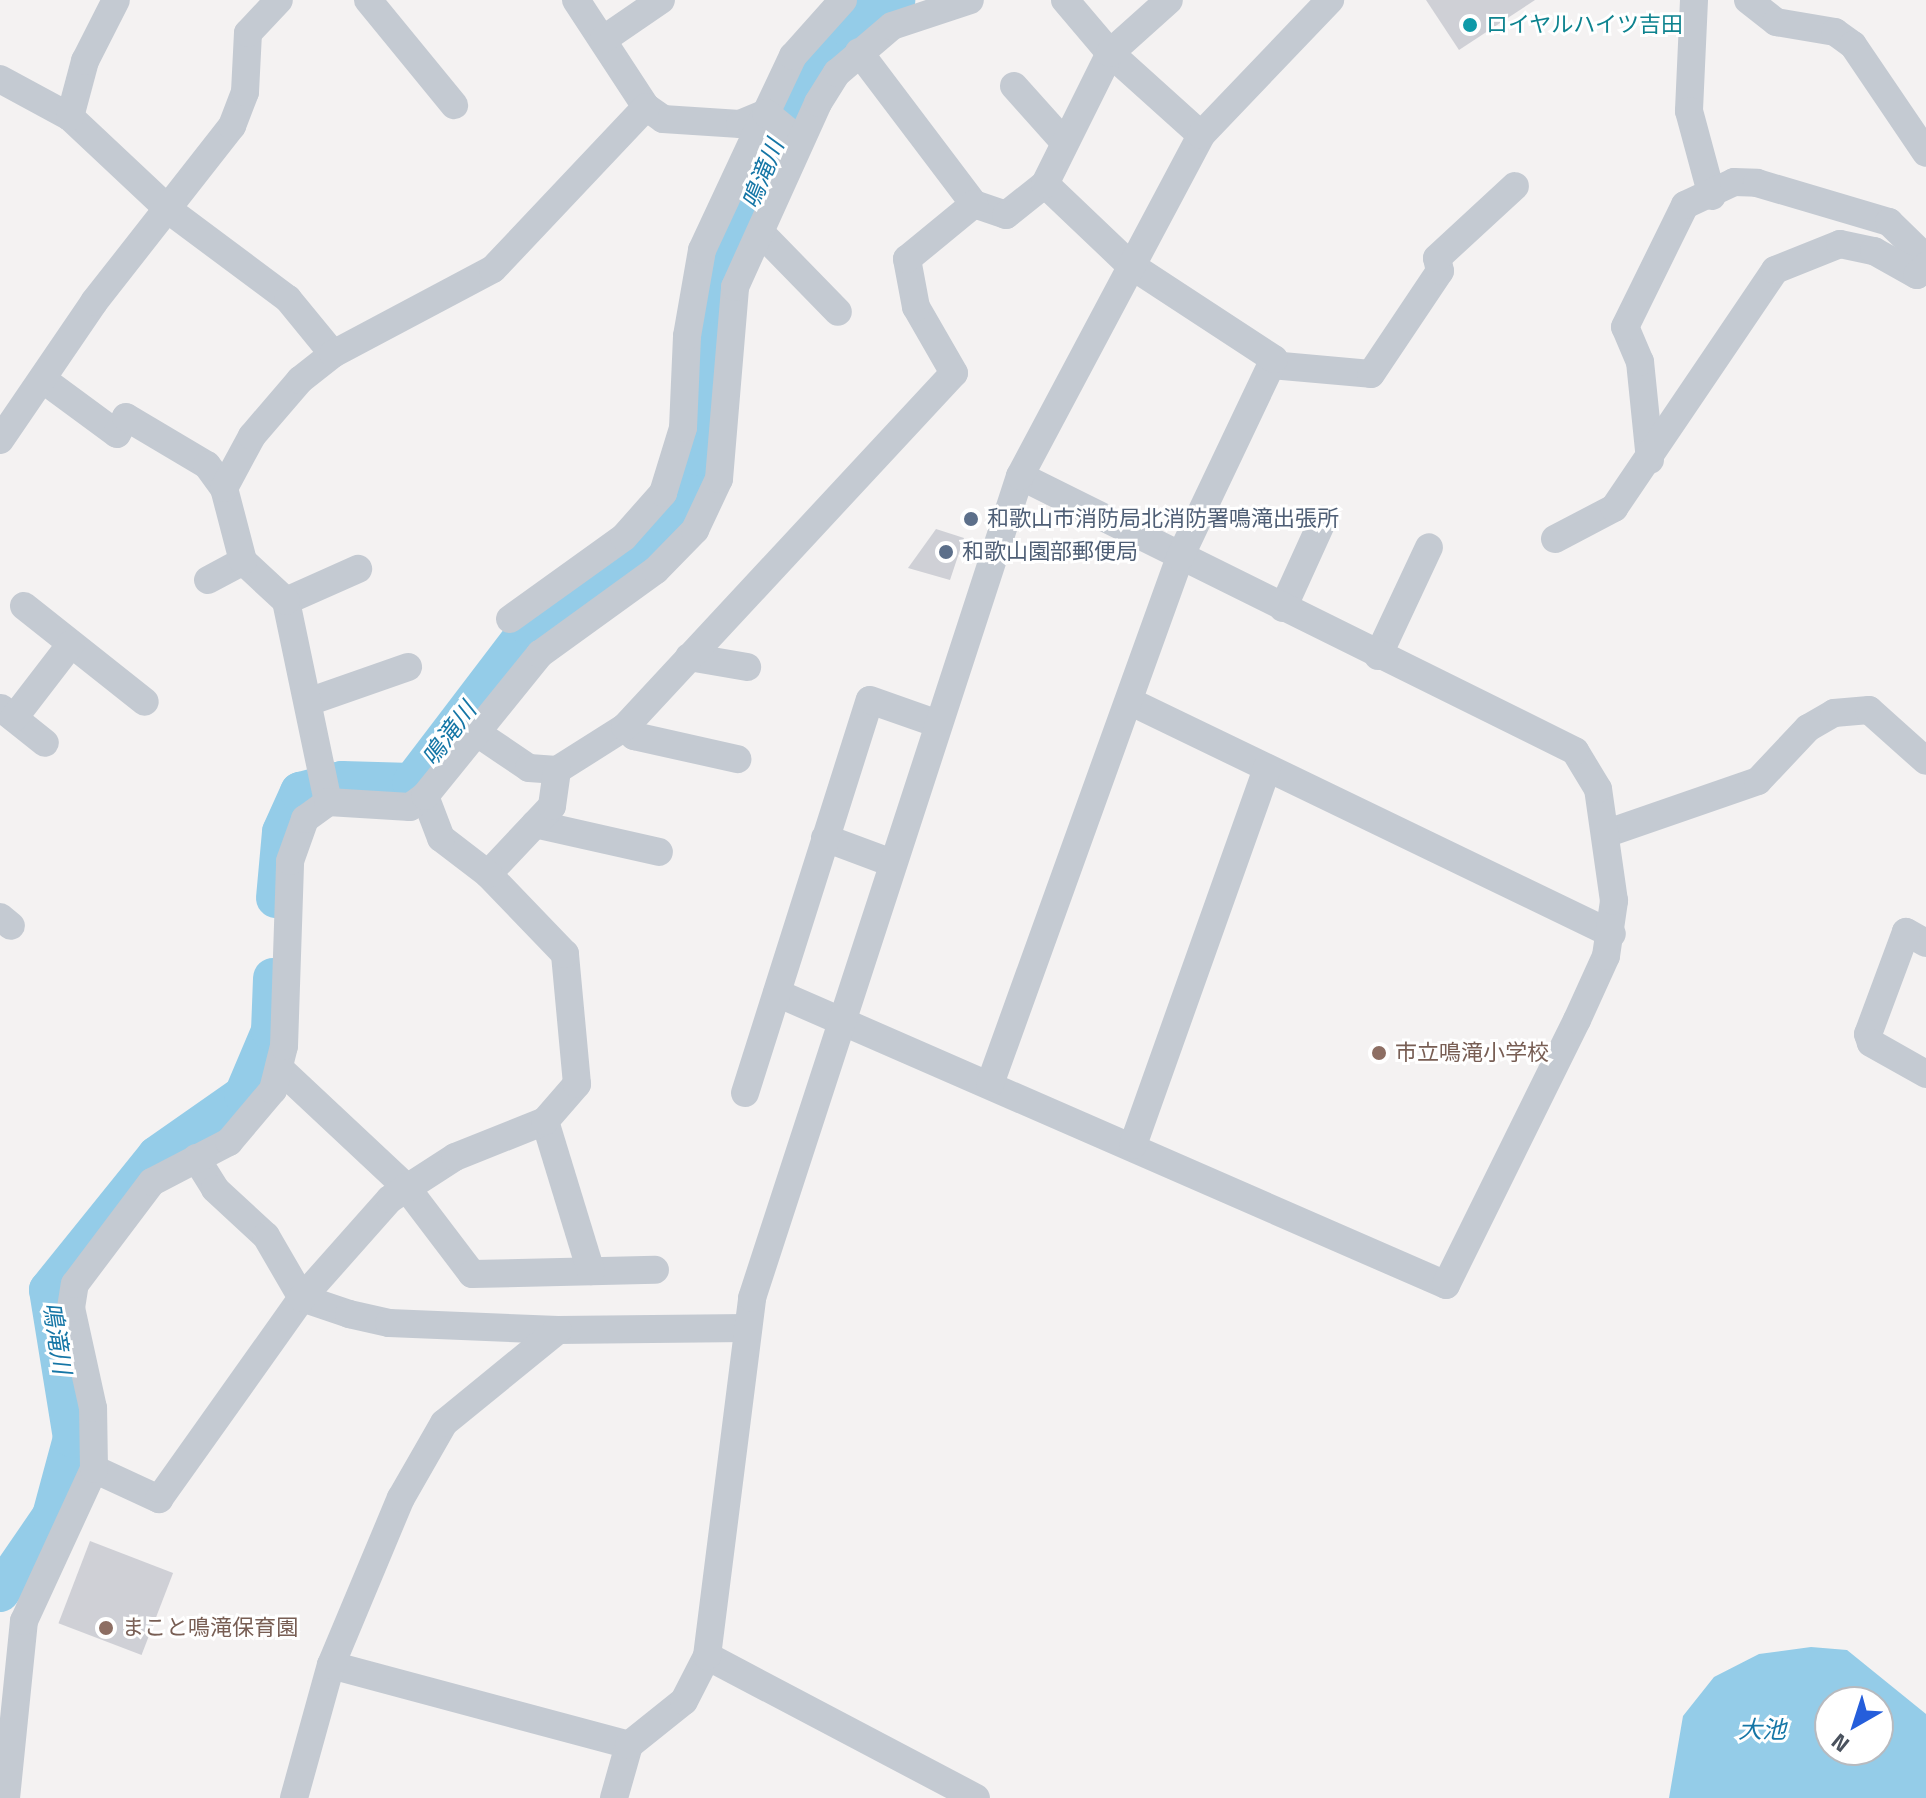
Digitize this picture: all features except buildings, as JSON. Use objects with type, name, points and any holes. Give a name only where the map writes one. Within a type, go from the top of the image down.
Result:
[{"type":"street","points":[[70,117],[85,61],[116,0]]},
{"type":"street","points":[[0,440],[45,381],[94,302],[170,211],[232,126],[245,92],[248,33],[279,0]]},
{"type":"street","points":[[368,0],[454,105]]},
{"type":"street","points":[[576,0],[646,107],[663,119],[782,126]]},
{"type":"street","points":[[604,39],[661,0]]},
{"type":"street","points":[[326,789],[410,807],[425,796],[480,735],[540,654],[656,570],[695,530],[719,479],[735,287],[761,233],[799,47],[843,0]]},
{"type":"street","points":[[510,619],[624,537],[663,493],[683,428],[687,336],[702,250],[782,126],[859,52],[892,26],[970,0]]},
{"type":"street","points":[[1065,0],[1110,53],[1201,135]]},
{"type":"street","points":[[859,52],[974,204],[1006,215],[1045,184],[1110,53],[1169,0]]},
{"type":"street","points":[[614,1798],[629,1745],[684,1701],[707,1656],[747,1328],[841,1020],[1020,476],[1129,264],[1201,135],[1330,0]]},
{"type":"street","points":[[1694,0],[1689,111],[1712,196]]},
{"type":"street","points":[[1748,0],[1776,22],[1835,32],[1853,45],[1926,153]]},
{"type":"street","points":[[0,79],[70,117],[170,211],[288,299],[333,354]]},
{"type":"street","points":[[1014,86],[1065,143]]},
{"type":"street","points":[[224,488],[252,436],[333,354],[493,269],[646,107]]},
{"type":"street","points":[[1650,460],[1640,362],[1625,327],[1685,205],[1712,196],[1734,182],[1757,183],[1889,222],[1924,273]]},
{"type":"street","points":[[990,1084],[1180,557],[1274,359],[1129,264],[1045,184]]},
{"type":"street","points":[[1271,365],[1371,374],[1440,271],[1437,258],[1515,186]]},
{"type":"street","points":[[480,735],[529,768],[557,770],[625,727],[954,373],[916,307],[907,259],[974,204]]},
{"type":"street","points":[[761,233],[838,312]]},
{"type":"street","points":[[1555,539],[1614,508],[1650,460],[1775,270],[1840,244],[1874,251],[1924,273]]},
{"type":"street","points":[[6,1798],[12,1620],[94,1469],[93,1408],[71,1308],[75,1284],[152,1182],[251,1123],[280,1069],[290,861],[305,819],[326,789],[286,601],[243,561],[224,488],[207,465],[126,417],[117,434],[45,381]]},
{"type":"street","points":[[777,993],[1133,1145],[1446,1285],[1612,934],[1605,834],[1598,789],[1575,751],[1020,476]]},
{"type":"street","points":[[1283,608],[1323,520]]},
{"type":"street","points":[[1378,656],[1429,547]]},
{"type":"street","points":[[208,580],[243,561]]},
{"type":"street","points":[[286,601],[358,569]]},
{"type":"street","points":[[24,606],[145,702]]},
{"type":"street","points":[[45,743],[7,713],[71,644]]},
{"type":"street","points":[[689,657],[747,667]]},
{"type":"street","points":[[308,702],[408,667]]},
{"type":"street","points":[[745,1093],[870,700],[938,724]]},
{"type":"street","points":[[1129,701],[1612,934]]},
{"type":"street","points":[[1605,834],[1758,781],[1808,728],[1834,713],[1869,710],[1926,761]]},
{"type":"street","points":[[625,727],[634,736],[737,759]]},
{"type":"street","points":[[1133,1145],[1267,768]]},
{"type":"street","points":[[488,874],[552,806],[557,770]]},
{"type":"street","points":[[94,1469],[159,1499],[302,1298],[406,1187],[504,1133],[545,1121],[577,1084],[565,954],[488,874],[441,838],[425,796]]},
{"type":"street","points":[[535,824],[659,852]]},
{"type":"street","points":[[825,838],[892,863]]},
{"type":"street","points":[[1926,943],[1906,932],[1868,1034],[1871,1043],[1926,1074]]},
{"type":"street","points":[[280,1069],[406,1187],[472,1274],[655,1270]]},
{"type":"street","points":[[545,1121],[591,1271]]},
{"type":"street","points":[[196,1158],[215,1189],[266,1236],[302,1298],[389,1323],[558,1330],[747,1328]]},
{"type":"street","points":[[294,1798],[331,1665],[401,1498],[444,1423],[558,1330]]},
{"type":"street","points":[[707,1656],[976,1798]]},
{"type":"street","points":[[331,1665],[629,1745]]},
{"type":"water","name":"大池","points":[[1811,1647],[1847,1650],[1891,1686],[1814,1686],[1814,1766],[1894,1766],[1894,1688],[1926,1714],[1926,1798],[1669,1798],[1683,1716],[1714,1677],[1759,1654]]},
{"type":"waterway","name":"鳴滝川","points":[[276,898],[282,832],[300,792],[342,781],[412,783],[531,627],[658,530],[700,456],[711,303],[793,102],[847,26],[895,0]]},
{"type":"waterway","name":"鳴滝川","points":[[0,1592],[52,1516],[73,1438],[49,1290],[157,1156],[244,1095],[271,1031],[273,978]]},
{"type":"place","name":"ロイヤルハイツ吉田","points":[[1470,25]]},
{"type":"place","name":"和歌山市消防局北消防署鳴滝出張所","points":[[971,519]]},
{"type":"place","name":"和歌山園部郵便局","points":[[946,552]]},
{"type":"place","name":"市立鳴滝小学校","points":[[1379,1053]]},
{"type":"place","name":"まこと鳴滝保育園","points":[[106,1628]]}]
